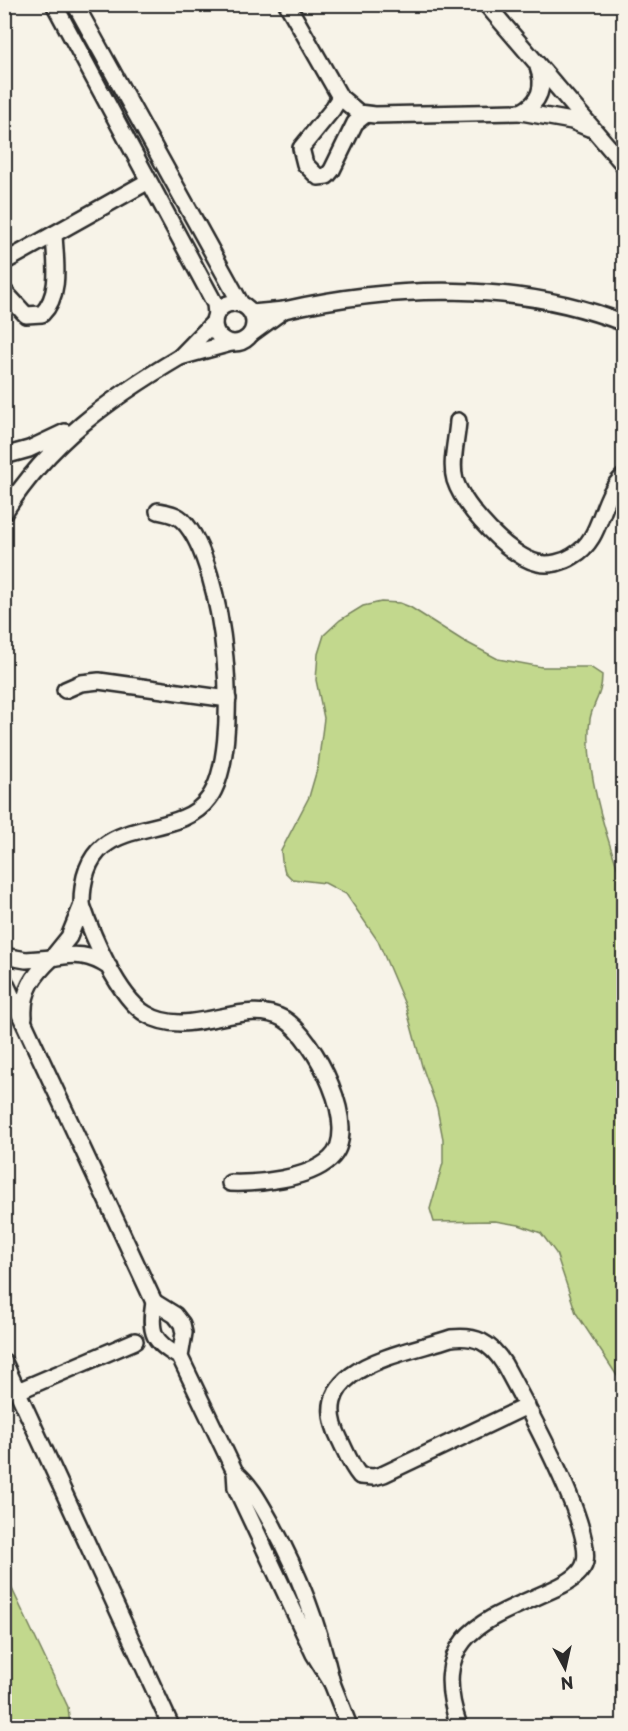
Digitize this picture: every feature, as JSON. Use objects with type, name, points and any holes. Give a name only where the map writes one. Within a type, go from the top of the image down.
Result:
[{"type":"street","points":[[75,4],[255,324],[251,334]]},
{"type":"street","points":[[287,4],[340,97],[365,115],[520,112],[572,120],[593,129]]},
{"type":"street","points":[[486,4],[624,165]]},
{"type":"street","points":[[59,6],[147,182],[215,304],[217,333],[231,343]]},
{"type":"street","points":[[520,112],[536,101],[540,91],[542,79],[537,64]]},
{"type":"street","points":[[340,97],[301,148],[305,164],[318,177],[327,176],[332,170],[355,123],[365,115]]},
{"type":"street","points":[[4,262],[147,182]]},
{"type":"street","points":[[4,291],[26,315],[42,314],[49,307],[56,279],[54,234]]},
{"type":"street","points":[[180,357],[229,303],[246,308],[284,310],[368,296],[432,291],[531,298],[624,323]]},
{"type":"street","points":[[5,506],[40,465],[86,420],[124,390],[180,357],[242,341],[284,310]]},
{"type":"street","points":[[4,456],[56,437],[86,420]]},
{"type":"street","points":[[458,421],[454,477],[458,488],[476,514],[504,543],[533,562],[541,564],[562,561],[583,549],[592,538],[611,491],[624,476]]},
{"type":"street","points":[[25,1023],[23,1004],[26,992],[39,970],[69,937],[82,905],[83,877],[93,857],[101,848],[135,831],[187,815],[208,800],[216,784],[223,754],[228,699],[220,623],[200,550],[184,521],[175,515],[158,511]]},
{"type":"street","points":[[65,690],[81,683],[99,681],[228,699]]},
{"type":"street","points":[[82,905],[109,967],[137,1007],[155,1018],[178,1024],[258,1013],[273,1015],[294,1026],[312,1047],[330,1083],[337,1108],[341,1128],[336,1151],[330,1159],[310,1170],[260,1185],[230,1183]]},
{"type":"street","points":[[4,956],[26,960],[82,954],[95,958],[109,967]]},
{"type":"street","points":[[4,980],[154,1302],[151,1318],[153,1334],[161,1346]]},
{"type":"street","points":[[154,1302],[175,1314],[182,1324],[184,1333],[180,1357]]},
{"type":"street","points":[[18,1392],[135,1341],[151,1318]]},
{"type":"street","points":[[456,1724],[452,1673],[454,1656],[463,1639],[489,1620],[571,1580],[583,1568],[585,1562],[581,1529],[550,1451],[527,1406],[497,1352],[483,1340],[463,1336],[380,1362],[348,1376],[334,1394],[330,1415],[333,1427],[355,1470],[360,1476],[374,1477],[527,1406]]},
{"type":"street","points":[[135,1341],[161,1346],[180,1357],[235,1472],[236,1488],[314,1654],[332,1683],[349,1726]]},
{"type":"street","points":[[4,1362],[171,1726]]},
{"type":"green space","points":[[381,602],[400,603],[410,607],[462,640],[498,659],[542,667],[590,667],[602,675],[601,688],[590,719],[590,759],[598,804],[624,886],[623,1385],[576,1313],[556,1253],[541,1233],[519,1225],[495,1221],[434,1222],[430,1209],[443,1163],[443,1139],[437,1108],[422,1066],[406,1007],[378,941],[346,894],[325,883],[292,879],[285,872],[281,851],[309,797],[318,766],[324,718],[316,680],[318,654],[324,635],[340,620],[363,606]]},
{"type":"green space","points":[[4,1572],[68,1707],[70,1726],[5,1726]]}]
